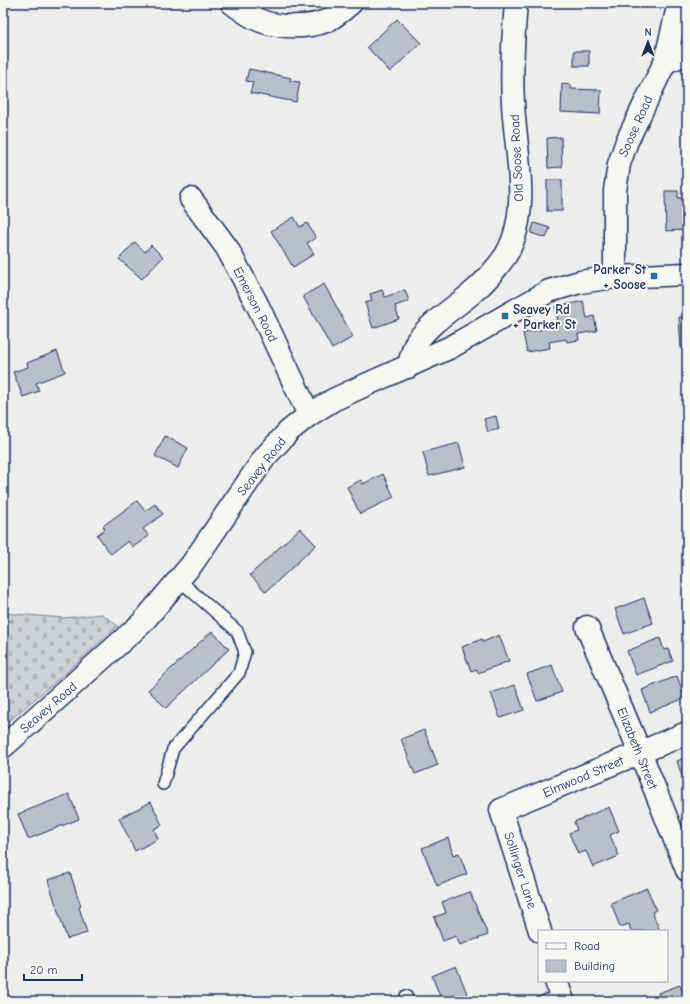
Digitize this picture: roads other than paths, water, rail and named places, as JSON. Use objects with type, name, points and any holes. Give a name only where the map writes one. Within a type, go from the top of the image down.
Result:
[{"type":"street","points":[[232,3],[244,12],[262,21],[298,26],[327,21],[351,3]]},
{"type":"street","name":"Old Soose Road","points":[[408,367],[416,342],[433,323],[473,293],[489,276],[506,254],[515,233],[519,216],[520,176],[513,103],[512,57],[516,3]]},
{"type":"street","name":"Soose Road","points":[[615,277],[615,191],[619,164],[627,141],[665,62],[679,3]]},
{"type":"street","points":[[665,62],[687,54]]},
{"type":"street","name":"Emerson Road","points":[[191,199],[228,248],[262,313],[309,416]]},
{"type":"street","name":"Seavey Road","points":[[3,747],[142,623],[192,564],[265,457],[289,431],[309,416],[333,400],[451,347],[549,291],[580,282],[615,277],[687,274]]},
{"type":"street","name":"Elizabeth Street","points":[[587,627],[640,752],[687,870]]},
{"type":"street","name":"Elmwood Street","points":[[501,810],[687,733]]},
{"type":"street","name":"Sollinger Lane","points":[[501,810],[540,930]]},
{"type":"lane","points":[[163,784],[173,748],[238,673],[245,652],[237,631],[179,580]]},
{"type":"place","name":"Parker St + Soose","points":[[654,276]]},
{"type":"place","name":"Seavey Rd + Parker St","points":[[505,316]]}]
